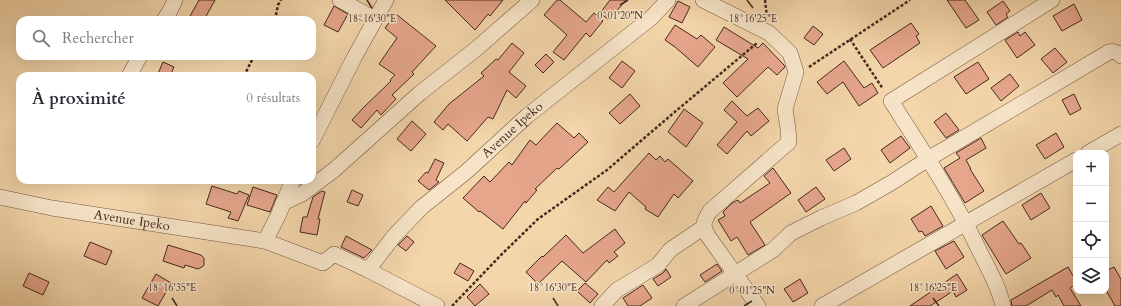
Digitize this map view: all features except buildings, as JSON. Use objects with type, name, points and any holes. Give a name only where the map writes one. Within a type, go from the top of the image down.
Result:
[{"type":"street","points":[[167,16],[175,0]]},
{"type":"street","points":[[340,0],[375,19]]},
{"type":"street","points":[[316,133],[354,58],[386,0]]},
{"type":"street","points":[[316,184],[334,170],[420,93],[476,49],[532,0]]},
{"type":"street","name":"Avenue Ipeko","points":[[368,270],[394,236],[422,207],[466,172],[527,116],[651,18],[668,0]]},
{"type":"street","points":[[703,0],[769,33],[790,53],[796,72],[785,109],[789,142],[710,211],[705,220],[704,227],[708,236],[758,306]]},
{"type":"street","points":[[1000,305],[995,282],[966,222],[891,101],[1052,0]]},
{"type":"street","points":[[684,306],[773,250],[791,233],[856,203],[891,184],[928,159],[1108,52],[1114,51],[1121,56]]},
{"type":"street","points":[[132,72],[138,60]]},
{"type":"street","points":[[1093,150],[1121,134]]},
{"type":"street","points":[[822,306],[1073,162]]},
{"type":"street","points":[[265,241],[291,184]]},
{"type":"street","points":[[283,203],[302,194],[315,184]]},
{"type":"street","name":"Avenue Ipeko","points":[[0,197],[59,209],[265,241],[323,263],[334,254],[438,306]]},
{"type":"street","points":[[602,306],[617,290],[658,265],[670,250],[704,227]]},
{"type":"path","points":[[276,16],[278,5],[281,0]]},
{"type":"path","points":[[452,306],[538,219],[607,170],[676,110],[769,33],[765,0]]},
{"type":"path","points":[[794,77],[910,0]]},
{"type":"path","points":[[850,39],[891,101]]},
{"type":"path","points":[[246,72],[252,60]]}]
